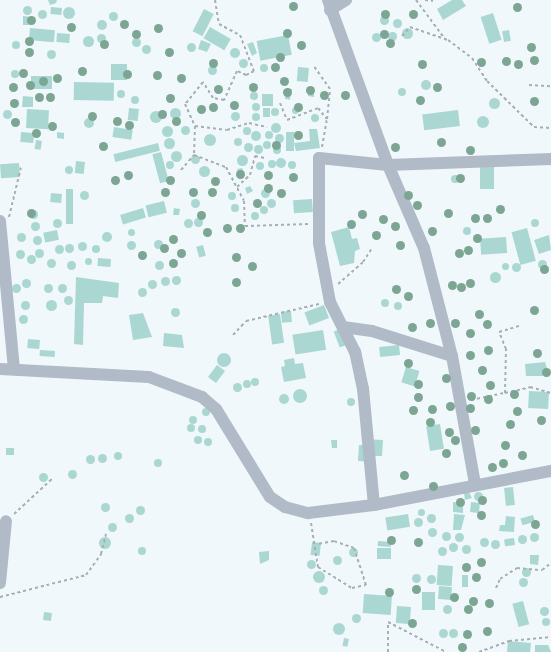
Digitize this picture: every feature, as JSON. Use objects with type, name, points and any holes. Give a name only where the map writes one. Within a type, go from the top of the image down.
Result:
[{"type":"street","points":[[346,0],[329,5],[388,165],[424,248],[452,356],[462,402],[475,484]]},
{"type":"street","points":[[374,505],[363,389],[355,352],[328,297],[317,224],[319,158],[388,165],[551,159]]},
{"type":"street","points":[[1,223],[14,368]]},
{"type":"street","points":[[343,327],[372,331],[452,356]]},
{"type":"street","points":[[0,370],[14,368],[149,377],[202,397],[216,409],[270,497],[285,507],[308,512],[374,505],[475,484],[551,471]]},
{"type":"street","points":[[0,583],[6,521]]},
{"type":"path","points":[[181,170],[194,155],[195,126],[185,104],[203,82],[213,98],[224,100],[237,71],[246,75],[254,71],[240,35],[219,24],[214,0]]},
{"type":"path","points":[[416,0],[445,39]]},
{"type":"path","points":[[425,0],[433,1]]},
{"type":"path","points":[[402,36],[410,27],[445,39],[472,58],[487,81],[534,127],[551,128]]},
{"type":"path","points":[[314,66],[330,89],[327,119],[319,158]]},
{"type":"path","points":[[529,85],[551,86]]},
{"type":"path","points":[[280,103],[288,120],[318,108],[327,119]]},
{"type":"path","points":[[195,126],[227,130],[249,123],[267,127]]},
{"type":"path","points":[[194,155],[226,167],[244,201],[245,226],[317,224]]},
{"type":"path","points":[[237,187],[250,175],[255,156],[265,158]]},
{"type":"path","points":[[1,223],[13,213],[21,166]]},
{"type":"path","points":[[233,335],[246,321],[328,297],[363,262],[372,248]]},
{"type":"path","points":[[505,393],[506,349],[499,332],[519,326]]},
{"type":"path","points":[[462,402],[530,387],[551,393]]},
{"type":"path","points":[[6,521],[53,478]]},
{"type":"path","points":[[308,512],[317,544],[318,567],[352,588],[366,585],[354,548],[334,541],[317,544]]},
{"type":"path","points":[[0,597],[86,575],[101,554],[106,534]]},
{"type":"path","points":[[496,588],[500,579],[516,568],[542,570],[551,563]]},
{"type":"path","points":[[388,652],[388,622],[446,652]]},
{"type":"path","points":[[479,652],[509,641],[551,637]]},
{"type":"building","points":[[48,0],[57,0],[56,3],[50,5]]},
{"type":"building","points":[[452,0],[462,0],[466,6],[443,20],[437,9]]},
{"type":"building","points":[[27,5],[32,10],[27,15],[22,10]]},
{"type":"building","points":[[51,7],[62,8],[61,15],[50,14]]},
{"type":"building","points":[[67,7],[71,7],[75,13],[71,19],[67,19],[63,15],[63,11]]},
{"type":"building","points":[[204,9],[214,14],[202,36],[193,31]]},
{"type":"building","points":[[40,10],[44,10],[46,14],[44,18],[40,18],[38,16],[38,12]]},
{"type":"building","points":[[111,12],[115,12],[117,16],[115,20],[111,20],[109,18],[109,14]]},
{"type":"building","points":[[493,13],[502,40],[489,44],[481,17]]},
{"type":"building","points":[[23,16],[32,17],[31,25],[23,25]]},
{"type":"building","points":[[382,16],[386,16],[388,20],[386,24],[382,24],[380,22],[380,18]]},
{"type":"building","points":[[395,19],[399,19],[401,23],[399,27],[395,27],[393,25],[393,21]]},
{"type":"building","points":[[100,20],[104,20],[106,21],[106,29],[100,30],[97,27],[97,23]]},
{"type":"building","points":[[210,27],[231,39],[224,50],[204,38]]},
{"type":"building","points":[[407,27],[411,29],[413,33],[411,37],[407,39],[403,37],[401,33],[403,29]]},
{"type":"building","points":[[30,28],[55,30],[54,42],[29,40]]},
{"type":"building","points":[[509,30],[511,41],[504,42],[502,31]]},
{"type":"building","points":[[390,32],[394,32],[396,36],[394,40],[390,40],[388,38],[388,34]]},
{"type":"building","points":[[57,33],[70,34],[69,43],[56,42]]},
{"type":"building","points":[[374,33],[378,33],[380,37],[378,41],[374,41],[372,39],[372,35]]},
{"type":"building","points":[[99,34],[103,34],[105,38],[103,42],[99,42],[97,40],[97,36]]},
{"type":"building","points":[[88,35],[92,37],[94,41],[92,45],[88,47],[84,45],[82,41],[84,37]]},
{"type":"building","points":[[288,35],[292,55],[260,61],[257,41]]},
{"type":"building","points":[[134,38],[138,38],[140,42],[138,46],[134,46],[132,44],[132,40]]},
{"type":"building","points":[[201,40],[211,44],[207,52],[198,49]]},
{"type":"building","points":[[16,41],[19,42],[19,48],[16,49],[13,48],[12,45],[13,42]]},
{"type":"building","points":[[253,42],[257,53],[252,56],[247,44]]},
{"type":"building","points":[[189,43],[193,43],[195,47],[193,51],[189,51],[187,49],[187,45]]},
{"type":"building","points":[[146,44],[151,49],[146,54],[141,49]]},
{"type":"building","points":[[233,48],[237,48],[239,49],[239,57],[233,58],[230,55],[230,51]]},
{"type":"building","points":[[51,49],[56,54],[51,59],[46,54]]},
{"type":"building","points":[[241,59],[245,59],[247,63],[245,67],[241,67],[239,65],[239,61]]},
{"type":"building","points":[[111,64],[127,64],[127,80],[111,80]]},
{"type":"building","points":[[264,64],[267,65],[267,71],[264,72],[261,71],[260,68],[261,65]]},
{"type":"building","points":[[210,66],[214,66],[216,70],[214,74],[210,74],[208,72],[208,68]]},
{"type":"building","points":[[298,67],[309,68],[308,82],[297,81]]},
{"type":"building","points":[[13,70],[17,70],[19,74],[17,78],[13,78],[11,76],[11,72]]},
{"type":"building","points":[[31,76],[52,76],[52,89],[31,89]]},
{"type":"building","points":[[424,80],[428,80],[430,81],[430,89],[424,90],[421,87],[421,83]]},
{"type":"building","points":[[74,82],[114,83],[114,101],[74,100]]},
{"type":"building","points":[[287,88],[292,89],[290,100],[285,99]]},
{"type":"building","points":[[402,88],[405,89],[405,95],[402,96],[399,95],[398,92],[399,89]]},
{"type":"building","points":[[119,90],[123,90],[125,94],[123,98],[119,98],[117,96],[117,92]]},
{"type":"building","points":[[308,90],[314,90],[314,97],[308,96]]},
{"type":"building","points":[[254,92],[257,93],[257,99],[254,100],[251,99],[250,96],[251,93]]},
{"type":"building","points":[[262,94],[273,94],[273,106],[262,106]]},
{"type":"building","points":[[23,96],[33,97],[33,107],[22,107]]},
{"type":"building","points":[[133,96],[137,96],[139,100],[137,104],[133,104],[131,102],[131,98]]},
{"type":"building","points":[[492,98],[496,98],[498,99],[498,107],[492,108],[489,105],[489,101]]},
{"type":"building","points":[[256,103],[259,104],[259,110],[256,111],[253,110],[252,107],[253,104]]},
{"type":"building","points":[[295,106],[298,107],[298,113],[295,114],[292,113],[291,110],[292,107]]},
{"type":"building","points":[[175,107],[179,109],[181,113],[179,117],[175,119],[171,117],[169,113],[171,109]]},
{"type":"building","points":[[129,108],[139,109],[138,121],[128,120]]},
{"type":"building","points":[[263,108],[270,108],[270,117],[263,117]]},
{"type":"building","points":[[273,108],[277,108],[279,112],[277,116],[273,116],[271,114],[271,110]]},
{"type":"building","points":[[27,109],[49,110],[48,129],[26,128]]},
{"type":"building","points":[[5,110],[9,110],[11,114],[9,118],[5,118],[3,116],[3,112]]},
{"type":"building","points":[[458,110],[460,126],[424,130],[422,114]]},
{"type":"building","points":[[156,111],[160,113],[162,117],[160,121],[156,123],[152,121],[150,117],[152,113]]},
{"type":"building","points":[[233,112],[237,112],[239,116],[237,120],[233,120],[231,118],[231,114]]},
{"type":"building","points":[[256,113],[259,114],[259,120],[256,121],[253,120],[252,117],[253,114]]},
{"type":"building","points":[[315,114],[318,115],[318,121],[315,122],[312,121],[311,118],[312,115]]},
{"type":"building","points":[[481,116],[485,116],[489,122],[485,128],[481,128],[477,124],[477,120]]},
{"type":"building","points":[[87,118],[91,118],[94,123],[91,128],[87,128],[84,125],[84,121]]},
{"type":"building","points":[[276,123],[281,128],[276,133],[271,128]]},
{"type":"building","points":[[165,126],[169,126],[171,127],[171,135],[165,136],[162,133],[162,129]]},
{"type":"building","points":[[183,126],[187,126],[189,130],[187,134],[183,134],[181,132],[181,128]]},
{"type":"building","points":[[114,127],[133,130],[131,140],[112,137]]},
{"type":"building","points":[[247,127],[250,128],[250,134],[247,135],[244,134],[243,131],[244,128]]},
{"type":"building","points":[[309,129],[317,129],[320,148],[296,151],[294,143],[310,141]]},
{"type":"building","points":[[254,131],[258,131],[260,132],[260,140],[254,141],[251,138],[251,134]]},
{"type":"building","points":[[269,131],[272,132],[272,138],[269,139],[266,138],[265,135],[266,132]]},
{"type":"building","points":[[298,131],[301,132],[301,138],[298,139],[295,138],[294,135],[295,132]]},
{"type":"building","points":[[21,132],[34,133],[33,143],[20,142]]},
{"type":"building","points":[[57,132],[64,133],[64,139],[57,138]]},
{"type":"building","points":[[286,132],[294,132],[294,151],[286,151]]},
{"type":"building","points":[[208,134],[212,134],[216,140],[212,146],[208,146],[204,142],[204,138]]},
{"type":"building","points":[[277,134],[281,134],[283,138],[281,142],[277,142],[275,140],[275,136]]},
{"type":"building","points":[[169,137],[173,139],[175,143],[173,147],[169,149],[165,147],[163,143],[165,139]]},
{"type":"building","points":[[236,138],[240,138],[242,142],[240,146],[236,146],[234,144],[234,140]]},
{"type":"building","points":[[36,140],[42,141],[41,150],[35,149]]},
{"type":"building","points":[[267,141],[270,142],[270,148],[267,149],[264,148],[263,145],[264,142]]},
{"type":"building","points":[[158,143],[160,151],[115,162],[113,154]]},
{"type":"building","points":[[246,143],[250,143],[252,147],[250,151],[246,151],[244,149],[244,145]]},
{"type":"building","points":[[256,145],[260,145],[262,149],[260,153],[256,153],[254,151],[254,147]]},
{"type":"building","points":[[277,146],[280,147],[280,153],[277,154],[274,153],[273,150],[274,147]]},
{"type":"building","points":[[176,150],[180,152],[182,156],[180,160],[176,162],[172,160],[170,156],[172,152]]},
{"type":"building","points":[[161,152],[169,181],[160,183],[152,154]]},
{"type":"building","points":[[242,154],[246,156],[248,160],[246,164],[242,166],[238,164],[236,160],[238,156]]},
{"type":"building","points":[[193,155],[197,155],[199,159],[197,163],[193,163],[191,161],[191,157]]},
{"type":"building","points":[[281,158],[286,163],[281,168],[276,163]]},
{"type":"building","points":[[272,160],[275,161],[275,167],[272,168],[269,167],[268,164],[269,161]]},
{"type":"building","points":[[76,161],[85,162],[84,174],[75,173]]},
{"type":"building","points":[[170,161],[173,162],[173,168],[170,169],[167,168],[166,165],[167,162]]},
{"type":"building","points":[[290,161],[294,161],[296,165],[294,169],[290,169],[288,167],[288,163]]},
{"type":"building","points":[[260,162],[263,163],[263,169],[260,170],[257,169],[256,166],[257,163]]},
{"type":"building","points":[[480,162],[494,162],[494,189],[480,189]]},
{"type":"building","points":[[19,163],[20,177],[1,178],[0,164]]},
{"type":"building","points":[[204,165],[208,167],[210,171],[208,175],[204,177],[200,175],[198,171],[200,167]]},
{"type":"building","points":[[67,166],[71,166],[73,170],[71,174],[67,174],[65,172],[65,168]]},
{"type":"building","points":[[242,168],[245,174],[239,176],[237,169]]},
{"type":"building","points":[[453,175],[457,175],[459,179],[457,183],[453,183],[451,181],[451,177]]},
{"type":"building","points":[[250,186],[253,191],[247,194],[245,188]]},
{"type":"building","points":[[66,189],[73,189],[73,224],[66,224]]},
{"type":"building","points":[[263,189],[267,189],[269,193],[267,197],[263,197],[261,195],[261,191]]},
{"type":"building","points":[[82,191],[86,191],[88,195],[86,199],[82,199],[80,197],[80,193]]},
{"type":"building","points":[[230,192],[234,192],[236,196],[234,200],[230,200],[228,198],[228,194]]},
{"type":"building","points":[[51,193],[62,194],[61,203],[50,202]]},
{"type":"building","points":[[193,199],[197,199],[199,203],[197,207],[193,207],[191,205],[191,201]]},
{"type":"building","points":[[269,199],[273,199],[275,203],[273,207],[269,207],[267,205],[267,201]]},
{"type":"building","points":[[312,199],[313,212],[294,213],[293,200]]},
{"type":"building","points":[[164,201],[167,213],[148,217],[146,206]]},
{"type":"building","points":[[233,204],[237,204],[239,208],[237,212],[233,212],[231,210],[231,206]]},
{"type":"building","points":[[262,206],[266,206],[268,210],[266,214],[262,214],[260,212],[260,208]]},
{"type":"building","points":[[143,208],[146,218],[123,225],[120,215]]},
{"type":"building","points":[[174,208],[180,209],[179,215],[173,215]]},
{"type":"building","points":[[33,209],[38,214],[33,219],[28,214]]},
{"type":"building","points":[[253,212],[257,212],[259,216],[257,220],[253,220],[251,218],[251,214]]},
{"type":"building","points":[[57,218],[62,223],[57,228],[52,223]]},
{"type":"building","points":[[188,218],[193,223],[188,228],[183,223]]},
{"type":"building","points":[[196,218],[200,218],[202,222],[200,226],[196,226],[194,224],[194,220]]},
{"type":"building","points":[[533,219],[537,219],[539,223],[537,227],[533,227],[531,225],[531,221]]},
{"type":"building","points":[[35,221],[40,226],[35,231],[30,226]]},
{"type":"building","points":[[349,227],[352,239],[357,238],[360,249],[355,251],[354,263],[340,266],[331,232]]},
{"type":"building","points":[[465,227],[469,227],[471,231],[469,235],[465,235],[463,233],[463,229]]},
{"type":"building","points":[[131,228],[134,229],[134,235],[131,236],[128,235],[127,232],[128,229]]},
{"type":"building","points":[[527,228],[536,261],[520,265],[512,232]]},
{"type":"building","points":[[57,230],[59,240],[45,242],[43,233]]},
{"type":"building","points":[[21,232],[26,237],[21,242],[16,237]]},
{"type":"building","points":[[105,232],[109,232],[111,233],[111,241],[105,242],[102,239],[102,235]]},
{"type":"building","points":[[37,235],[42,240],[37,245],[32,240]]},
{"type":"building","points":[[549,235],[551,250],[539,254],[534,240]]},
{"type":"building","points":[[506,237],[507,253],[481,255],[480,239]]},
{"type":"building","points":[[158,239],[163,244],[158,249],[153,244]]},
{"type":"building","points":[[131,240],[136,245],[131,250],[126,245]]},
{"type":"building","points":[[82,241],[87,246],[82,251],[77,246]]},
{"type":"building","points":[[69,243],[74,248],[69,253],[64,248]]},
{"type":"building","points":[[59,244],[64,249],[59,254],[54,249]]},
{"type":"building","points":[[94,245],[98,245],[100,249],[98,253],[94,253],[92,251],[92,247]]},
{"type":"building","points":[[203,245],[206,256],[199,257],[196,247]]},
{"type":"building","points":[[39,248],[44,253],[39,258],[34,253]]},
{"type":"building","points":[[20,249],[25,254],[20,259],[15,254]]},
{"type":"building","points":[[31,254],[36,259],[31,264],[26,259]]},
{"type":"building","points":[[88,257],[91,258],[91,264],[88,265],[85,264],[84,261],[85,258]]},
{"type":"building","points":[[51,258],[56,263],[51,268],[46,263]]},
{"type":"building","points":[[98,258],[111,259],[110,267],[97,266]]},
{"type":"building","points":[[159,260],[164,265],[159,270],[154,265]]},
{"type":"building","points":[[540,260],[544,260],[546,264],[544,268],[540,268],[538,266],[538,262]]},
{"type":"building","points":[[69,261],[73,261],[75,265],[73,269],[69,269],[67,267],[67,263]]},
{"type":"building","points":[[505,262],[508,263],[508,269],[505,270],[502,269],[501,266],[502,263]]},
{"type":"building","points":[[514,263],[518,263],[520,267],[518,271],[514,271],[512,269],[512,265]]},
{"type":"building","points":[[493,272],[497,272],[499,273],[499,281],[493,282],[490,279],[490,275]]},
{"type":"building","points":[[176,275],[181,280],[176,285],[171,280]]},
{"type":"building","points":[[76,277],[119,283],[118,298],[103,296],[102,303],[84,303],[83,345],[74,344]]},
{"type":"building","points":[[163,277],[167,277],[169,281],[167,285],[163,285],[161,283],[161,279]]},
{"type":"building","points":[[26,278],[31,283],[26,288],[21,283]]},
{"type":"building","points":[[150,280],[154,280],[156,284],[154,288],[150,288],[148,286],[148,282]]},
{"type":"building","points":[[16,283],[21,288],[16,293],[11,288]]},
{"type":"building","points":[[48,283],[53,288],[48,293],[43,288]]},
{"type":"building","points":[[62,283],[67,288],[62,293],[57,288]]},
{"type":"building","points":[[142,287],[147,292],[142,297],[137,292]]},
{"type":"building","points":[[68,295],[73,300],[68,305],[63,300]]},
{"type":"building","points":[[383,299],[387,299],[389,303],[387,307],[383,307],[381,305],[381,301]]},
{"type":"building","points":[[25,300],[30,305],[25,310],[20,305]]},
{"type":"building","points":[[49,300],[53,300],[55,301],[55,309],[49,310],[46,307],[46,303]]},
{"type":"building","points":[[396,302],[400,302],[402,306],[400,310],[396,310],[394,308],[394,304]]},
{"type":"building","points":[[324,305],[329,318],[309,326],[304,313]]},
{"type":"building","points":[[173,308],[177,308],[179,312],[177,316],[173,316],[171,314],[171,310]]},
{"type":"building","points":[[291,311],[292,322],[282,323],[281,312]]},
{"type":"building","points":[[143,313],[152,337],[133,340],[129,315]]},
{"type":"building","points":[[23,314],[28,319],[23,324],[18,319]]},
{"type":"building","points":[[280,314],[284,343],[272,344],[268,316]]},
{"type":"building","points":[[343,328],[349,344],[340,347],[334,332]]},
{"type":"building","points":[[323,330],[326,350],[296,355],[292,335]]},
{"type":"building","points":[[164,333],[182,335],[184,348],[163,346]]},
{"type":"building","points":[[28,339],[40,340],[39,349],[27,348]]},
{"type":"building","points":[[399,345],[400,355],[380,357],[379,347]]},
{"type":"building","points":[[40,350],[55,351],[55,357],[40,356]]},
{"type":"building","points":[[221,353],[227,353],[231,357],[231,363],[227,367],[221,367],[217,363],[217,357]]},
{"type":"building","points":[[294,358],[295,364],[303,363],[306,378],[284,382],[281,367],[285,366],[284,360]]},
{"type":"building","points":[[545,362],[548,371],[543,372],[543,376],[526,376],[525,364]]},
{"type":"building","points":[[217,365],[225,371],[216,383],[208,377]]},
{"type":"building","points":[[406,367],[419,371],[415,386],[401,382]]},
{"type":"building","points":[[255,378],[258,379],[258,385],[255,386],[252,385],[251,382],[252,379]]},
{"type":"building","points":[[247,380],[250,381],[250,387],[247,388],[244,387],[243,384],[244,381]]},
{"type":"building","points":[[237,382],[242,387],[237,392],[232,387]]},
{"type":"building","points":[[300,389],[305,391],[307,396],[305,401],[300,403],[295,401],[293,396],[295,391]]},
{"type":"building","points":[[529,391],[549,392],[548,409],[528,408]]},
{"type":"building","points":[[284,394],[289,399],[284,404],[279,399]]},
{"type":"building","points":[[349,398],[353,398],[355,402],[353,406],[349,406],[347,404],[347,400]]},
{"type":"building","points":[[204,408],[208,408],[210,412],[208,416],[204,416],[202,414],[202,410]]},
{"type":"building","points":[[191,416],[195,416],[197,420],[195,424],[191,424],[189,422],[189,418]]},
{"type":"building","points":[[189,424],[193,424],[195,428],[193,432],[189,432],[187,430],[187,426]]},
{"type":"building","points":[[440,424],[444,449],[430,451],[426,426]]},
{"type":"building","points":[[200,425],[204,425],[206,429],[204,433],[200,433],[198,431],[198,427]]},
{"type":"building","points":[[196,436],[200,436],[202,440],[200,444],[196,444],[194,442],[194,438]]},
{"type":"building","points":[[206,438],[210,438],[212,442],[210,446],[206,446],[204,444],[204,440]]},
{"type":"building","points":[[364,439],[383,440],[382,456],[375,456],[375,462],[358,461],[359,445],[363,445]]},
{"type":"building","points":[[331,440],[337,440],[337,448],[332,448]]},
{"type":"building","points":[[6,448],[14,448],[14,455],[6,455]]},
{"type":"building","points":[[116,452],[120,452],[122,456],[120,460],[116,460],[114,458],[114,454]]},
{"type":"building","points":[[102,453],[107,458],[102,463],[97,458]]},
{"type":"building","points":[[90,454],[95,459],[90,464],[85,459]]},
{"type":"building","points":[[156,459],[160,459],[162,463],[160,467],[156,467],[154,465],[154,461]]},
{"type":"building","points":[[72,469],[77,474],[72,479],[67,474]]},
{"type":"building","points":[[43,472],[48,477],[43,482],[38,477]]},
{"type":"building","points":[[513,487],[515,505],[506,506],[504,488]]},
{"type":"building","points":[[478,491],[483,496],[478,501],[473,496]]},
{"type":"building","points":[[469,492],[472,498],[465,500],[464,493]]},
{"type":"building","points":[[105,502],[110,507],[105,512],[100,507]]},
{"type":"building","points":[[453,502],[463,503],[463,513],[453,512]]},
{"type":"building","points":[[471,502],[480,503],[479,513],[470,512]]},
{"type":"building","points":[[140,505],[145,510],[140,515],[135,510]]},
{"type":"building","points":[[421,508],[424,509],[424,515],[421,516],[418,515],[417,512],[418,509]]},
{"type":"building","points":[[129,513],[134,518],[129,523],[124,518]]},
{"type":"building","points":[[431,513],[436,518],[431,523],[426,518]]},
{"type":"building","points":[[408,514],[410,527],[387,530],[385,518]]},
{"type":"building","points":[[454,514],[465,515],[461,530],[453,530]]},
{"type":"building","points":[[533,515],[535,522],[522,525],[521,519]]},
{"type":"building","points":[[506,516],[515,517],[514,532],[499,531],[500,525],[505,525]]},
{"type":"building","points":[[418,517],[423,522],[418,527],[413,522]]},
{"type":"building","points":[[112,522],[117,527],[112,532],[107,527]]},
{"type":"building","points":[[432,527],[437,532],[432,537],[427,532]]},
{"type":"building","points":[[446,531],[451,536],[446,541],[441,536]]},
{"type":"building","points":[[459,532],[464,537],[459,542],[454,537]]},
{"type":"building","points":[[534,532],[539,537],[534,542],[529,537]]},
{"type":"building","points":[[522,534],[527,539],[522,544],[517,539]]},
{"type":"building","points":[[105,537],[109,539],[111,543],[109,547],[105,549],[101,547],[99,543],[101,539]]},
{"type":"building","points":[[484,537],[489,542],[484,547],[479,542]]},
{"type":"building","points":[[514,538],[515,545],[505,546],[504,539]]},
{"type":"building","points":[[495,539],[500,544],[495,549],[490,544]]},
{"type":"building","points":[[378,541],[391,542],[391,547],[378,546]]},
{"type":"building","points":[[312,542],[321,543],[320,556],[311,555]]},
{"type":"building","points":[[453,542],[458,547],[453,552],[448,547]]},
{"type":"building","points":[[466,544],[471,549],[466,554],[461,549]]},
{"type":"building","points":[[442,546],[447,551],[442,556],[437,551]]},
{"type":"building","points":[[140,547],[144,547],[146,551],[144,555],[140,555],[138,553],[138,549]]},
{"type":"building","points":[[353,547],[358,552],[353,557],[348,552]]},
{"type":"building","points":[[377,548],[391,548],[391,559],[377,559]]},
{"type":"building","points":[[269,551],[269,560],[260,564],[259,552]]},
{"type":"building","points":[[337,555],[342,560],[337,565],[332,560]]},
{"type":"building","points":[[530,555],[539,555],[538,565],[530,564]]},
{"type":"building","points":[[311,559],[316,564],[311,569],[306,564]]},
{"type":"building","points":[[438,565],[453,566],[452,586],[437,585]]},
{"type":"building","points":[[526,567],[531,572],[526,577],[521,572]]},
{"type":"building","points":[[319,571],[323,573],[325,577],[323,581],[319,583],[315,581],[313,577],[315,573]]},
{"type":"building","points":[[416,573],[421,578],[416,583],[411,578]]},
{"type":"building","points":[[431,574],[436,579],[431,584],[426,579]]},
{"type":"building","points":[[462,575],[468,575],[468,587],[462,587]]},
{"type":"building","points":[[523,577],[528,582],[523,587],[518,582]]},
{"type":"building","points":[[323,585],[328,590],[323,595],[318,590]]},
{"type":"building","points":[[439,586],[452,587],[451,600],[438,599]]},
{"type":"building","points":[[422,592],[435,592],[435,610],[422,610]]},
{"type":"building","points":[[364,594],[392,596],[391,615],[363,613]]},
{"type":"building","points":[[523,601],[529,624],[519,627],[512,604]]},
{"type":"building","points":[[447,604],[452,609],[447,614],[442,609]]},
{"type":"building","points":[[397,606],[411,607],[410,624],[396,623]]},
{"type":"building","points":[[542,607],[546,607],[548,611],[546,615],[542,615],[540,613],[540,609]]},
{"type":"building","points":[[44,612],[52,613],[51,621],[43,620]]},
{"type":"building","points":[[356,613],[361,618],[356,623],[351,618]]},
{"type":"building","points":[[546,618],[549,619],[549,625],[546,626],[543,625],[542,622],[543,619]]},
{"type":"building","points":[[339,623],[343,625],[345,629],[343,633],[339,635],[335,633],[333,629],[335,625]]},
{"type":"building","points":[[443,628],[448,633],[443,638],[438,633]]},
{"type":"building","points":[[453,628],[458,633],[453,638],[448,633]]},
{"type":"building","points":[[344,638],[349,639],[347,647],[342,646]]},
{"type":"building","points":[[508,641],[531,643],[530,652],[507,652]]},
{"type":"building","points":[[535,645],[548,645],[551,652],[535,652]]}]
